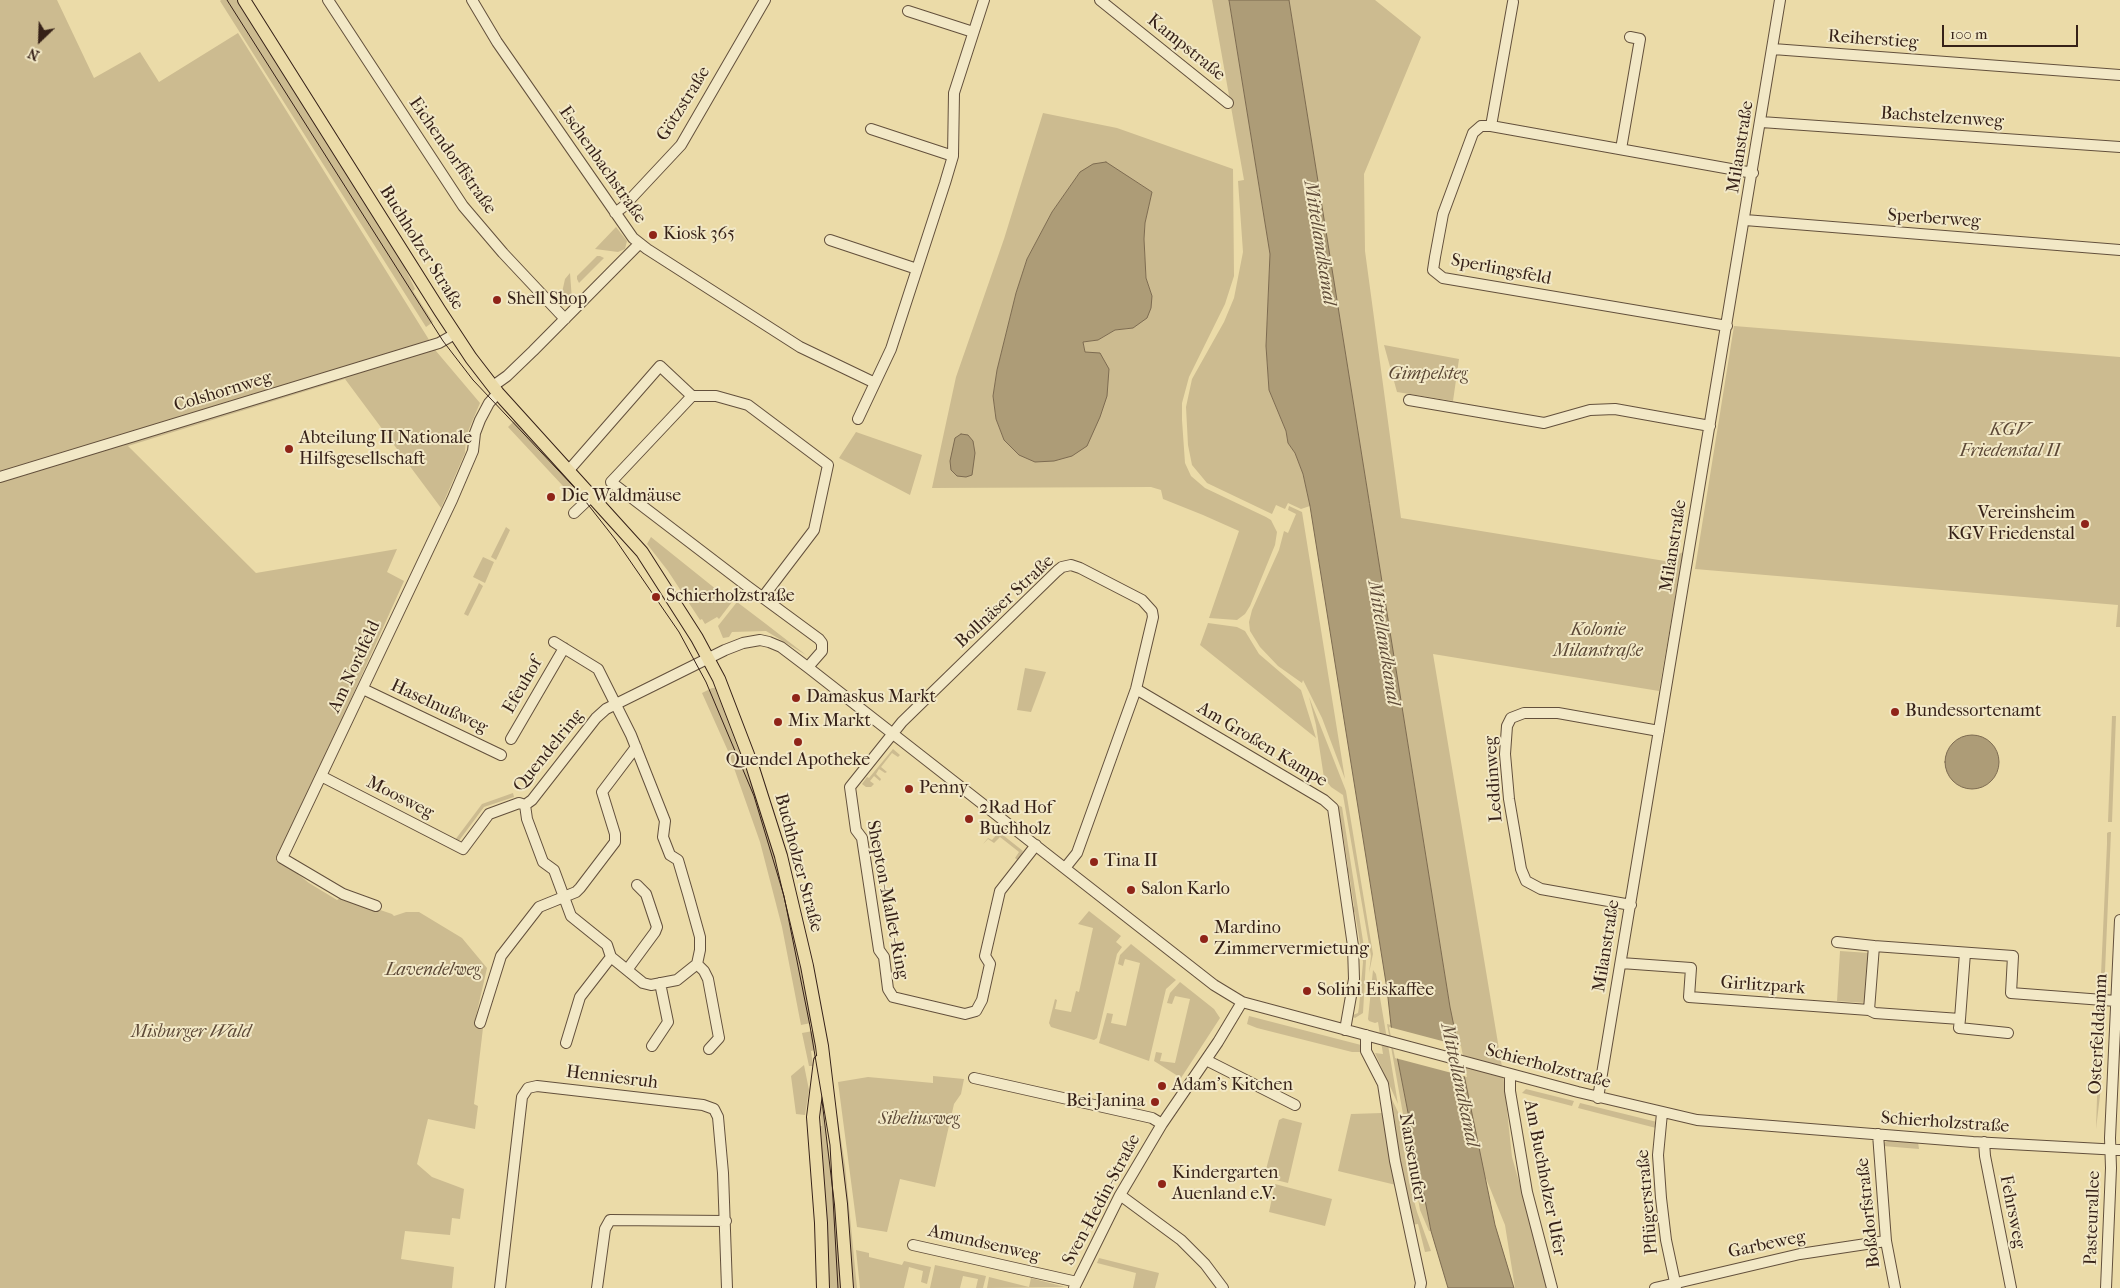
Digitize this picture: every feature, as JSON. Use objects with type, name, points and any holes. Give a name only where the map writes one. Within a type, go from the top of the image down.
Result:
[{"type":"main road","name":"Buchholzer Straße","points":[[244,0],[455,334],[496,390],[593,495],[642,552],[709,658],[738,728],[781,856],[798,922],[822,1046],[841,1204],[847,1288]]},
{"type":"main road","name":"Buchholzer Straße","points":[[822,1046],[812,1117],[821,1223],[823,1288]]},
{"type":"street","name":"Eichendorffstraße","points":[[328,0],[421,145],[463,206],[503,253],[565,319]]},
{"type":"street","name":"Götzstraße","points":[[615,213],[623,207],[681,144],[766,0]]},
{"type":"street","points":[[858,419],[891,349],[953,156],[954,93],[984,0]]},
{"type":"street","name":"Kampstraße","points":[[1100,0],[1228,103]]},
{"type":"street","name":"Milanstraße","points":[[1598,1098],[1780,0]]},
{"type":"street","name":"Eschenbachstraße","points":[[477,2],[497,42],[615,213],[639,244],[800,347],[875,383]]},
{"type":"street","points":[[1513,2],[1492,126],[1753,172]]},
{"type":"street","points":[[908,11],[973,32]]},
{"type":"street","points":[[1621,149],[1640,39],[1630,37]]},
{"type":"street","name":"Reiherstieg","points":[[1773,49],[2120,75]]},
{"type":"street","name":"Bachstelzenweg","points":[[1761,122],[2120,147]]},
{"type":"street","name":"Sperlingsfeld","points":[[1492,126],[1477,128],[1473,133],[1443,214],[1433,270],[1443,278],[1727,326]]},
{"type":"street","points":[[871,129],[953,156]]},
{"type":"street","name":"Sperberweg","points":[[1745,220],[2120,250]]},
{"type":"street","points":[[830,240],[917,269]]},
{"type":"street","name":"Am Nordfeld","points":[[376,906],[343,894],[282,858],[363,689],[473,451],[475,433],[496,390],[507,376],[639,244]]},
{"type":"street","name":"Colshornweg","points":[[0,478],[439,343],[455,334]]},
{"type":"street","points":[[569,470],[660,366],[692,396],[716,396],[748,405],[828,464],[814,530],[763,597]]},
{"type":"street","points":[[692,396],[611,482],[822,643],[822,651],[808,668]]},
{"type":"street","points":[[1409,400],[1544,424],[1590,410],[1615,409],[1710,426]]},
{"type":"street","points":[[574,513],[593,495]]},
{"type":"street","name":"Bollnäser Straße","points":[[893,733],[1062,567],[1071,565],[1080,568],[1142,600],[1152,611],[1153,617],[1136,689],[1076,853],[1065,868]]},
{"type":"street","name":"Schierholzstraße","points":[[709,658],[743,643],[760,640],[781,647],[1214,985],[1242,1002],[1598,1098],[1662,1113],[1717,1122],[2115,1150]]},
{"type":"street","name":"Efeuhof","points":[[554,642],[598,668],[616,703]]},
{"type":"street","name":"Efeuhof","points":[[511,739],[564,648]]},
{"type":"street","name":"Quendelring","points":[[660,983],[647,984],[626,970],[611,958],[607,945],[571,916],[554,870],[543,862],[527,819],[525,805],[532,800],[596,718],[616,703],[709,658]]},
{"type":"street","name":"Haselnußweg","points":[[363,689],[501,754]]},
{"type":"street","name":"Am Großen Kampe","points":[[1136,689],[1324,800],[1333,808],[1353,946],[1354,979],[1345,1030]]},
{"type":"street","points":[[616,703],[636,747],[665,821],[663,837],[670,854],[678,860],[700,937],[697,964],[682,977],[660,983],[668,1022],[652,1046]]},
{"type":"street","name":"Leddinweg","points":[[1631,905],[1542,889],[1526,881],[1521,869],[1509,799],[1505,754],[1506,732],[1511,718],[1524,713],[1558,713],[1660,731]]},
{"type":"street","name":"Shepton-Mallet-Ring","points":[[893,733],[850,787],[856,830],[862,838],[879,950],[884,957],[888,989],[893,997],[965,1014],[971,1013],[978,1008],[990,964],[985,956],[1000,891],[1036,845]]},
{"type":"street","points":[[480,1023],[501,956],[539,907],[580,888],[615,842],[616,834],[602,792],[636,747]]},
{"type":"street","name":"Moosweg","points":[[321,776],[463,849],[489,814],[519,804],[525,805]]},
{"type":"street","points":[[626,970],[657,928],[646,894],[637,885]]},
{"type":"street","name":"Osterfelddamm","points":[[2115,1150],[2116,1001],[2120,920]]},
{"type":"street","points":[[1837,942],[2013,956],[2011,993],[2116,1001]]},
{"type":"street","points":[[1874,946],[1869,1010],[1875,1013],[1960,1019]]},
{"type":"street","points":[[1965,952],[1959,1028],[2008,1033]]},
{"type":"street","points":[[566,1043],[580,997],[611,958]]},
{"type":"street","name":"Girlitzpark","points":[[1621,963],[1691,968],[1689,997],[1869,1010]]},
{"type":"street","points":[[697,964],[704,971],[708,979],[719,1038],[710,1049]]},
{"type":"street","name":"Sven-Hedin-Straße","points":[[1076,1285],[1120,1195],[1162,1124],[1206,1060],[1242,1002]]},
{"type":"street","name":"Nansenufer","points":[[1366,1035],[1368,1056],[1383,1084],[1395,1161],[1420,1288]]},
{"type":"street","points":[[1206,1060],[1295,1105]]},
{"type":"street","name":"Am Buchholzer Ufer","points":[[1510,1074],[1509,1088],[1525,1184],[1552,1288]]},
{"type":"street","points":[[974,1078],[1152,1118],[1162,1124]]},
{"type":"street","name":"Henniesruh","points":[[500,1288],[522,1098],[524,1091],[531,1086],[707,1106],[714,1109],[718,1117],[726,1221],[727,1288]]},
{"type":"street","name":"Pflügerstraße","points":[[1662,1113],[1658,1155],[1661,1198],[1666,1240],[1675,1285]]},
{"type":"street","name":"Boßdorfstraße","points":[[1878,1134],[1886,1241],[1895,1288]]},
{"type":"street","name":"Fehrsweg","points":[[1984,1142],[1985,1156],[2011,1288]]},
{"type":"street","name":"Pasteurallee","points":[[2106,1288],[2111,1168],[2115,1150]]},
{"type":"street","points":[[1120,1195],[1181,1240],[1204,1264],[1223,1288]]},
{"type":"street","points":[[597,1288],[606,1229],[610,1220],[726,1221]]},
{"type":"street","name":"Garbeweg","points":[[1655,1288],[1675,1285],[1800,1254],[1886,1241]]},
{"type":"street","name":"Amundsenweg","points":[[913,1245],[1076,1285]]},
{"type":"green space","name":"Misburger Wald","points":[[0,0],[57,0],[94,78],[140,52],[159,82],[238,33],[436,351],[480,403],[466,436],[465,453],[441,508],[345,379],[128,446],[256,573],[397,549],[387,572],[404,581],[279,859],[309,883],[337,900],[342,897],[394,916],[406,912],[419,912],[462,938],[487,968],[474,1025],[483,1028],[474,1104],[478,1106],[475,1129],[428,1119],[417,1164],[432,1177],[464,1189],[460,1219],[452,1218],[450,1235],[405,1231],[401,1259],[454,1267],[452,1288],[0,1288]]},
{"type":"green space","points":[[238,0],[403,264],[415,289],[413,291],[433,322],[426,327],[220,1]]},
{"type":"green space","points":[[248,0],[252,0],[440,298],[438,297]]},
{"type":"green space","points":[[1212,0],[1229,0],[1270,254],[1266,346],[1269,390],[1286,431],[1288,443],[1295,453],[1303,474],[1310,506],[1301,509],[1288,503],[1285,509],[1276,505],[1272,514],[1207,483],[1192,465],[1188,445],[1186,407],[1192,379],[1224,322],[1234,298],[1243,252],[1238,181],[1244,180]]},
{"type":"green space","name":"Kolonie Milanstraße","points":[[1289,0],[1375,0],[1421,37],[1364,174],[1365,251],[1401,518],[1665,561],[1683,552],[1659,691],[1433,654],[1503,1073],[1512,1157],[1549,1288],[1515,1288],[1505,1225],[1483,1171],[1470,1109],[1450,1007]]},
{"type":"green space","points":[[1043,113],[1117,128],[1233,169],[1234,276],[1225,304],[1189,377],[1182,403],[1182,420],[1185,463],[1191,476],[1205,488],[1271,520],[1277,532],[1275,545],[1250,606],[1245,614],[1237,620],[1209,618],[1239,531],[1163,499],[1161,490],[1151,487],[932,488],[956,377],[1004,239]],"holes":[[[1080,172],[1130,178],[1152,192],[1145,223],[1144,239],[1146,278],[1152,296],[1133,328],[1115,330],[1098,340],[1083,342],[1085,352],[1019,455],[1004,440],[996,419],[993,396],[997,370],[1016,293],[1027,259],[1052,212]]]},
{"type":"green space","points":[[616,227],[627,241],[625,249],[618,252],[595,249]]},
{"type":"green space","points":[[597,256],[604,258],[579,283],[577,276]]},
{"type":"green space","points":[[570,273],[572,300],[568,306],[559,306],[565,279]]},
{"type":"green space","name":"KGV Friedenstal II","points":[[1734,326],[2120,357],[2120,627],[2116,627],[2118,605],[1695,569]]},
{"type":"green space","name":"Gimpelsteg","points":[[1384,345],[1459,359],[1453,401],[1397,392]]},
{"type":"green space","points":[[515,420],[583,494],[576,500],[508,427]]},
{"type":"green space","points":[[856,432],[922,455],[910,495],[839,458]]},
{"type":"green space","points":[[1289,506],[1302,512],[1345,779],[1322,718],[1303,680],[1302,683],[1278,666],[1260,647],[1250,631],[1249,622],[1252,610],[1279,550],[1284,531],[1288,533],[1296,514],[1288,510]]},
{"type":"green space","points":[[506,527],[510,530],[496,560],[491,557]]},
{"type":"green space","points":[[651,537],[732,602],[719,619],[717,617],[705,624],[702,619],[700,620],[668,571],[647,544]]},
{"type":"green space","points":[[483,557],[494,562],[485,583],[473,577]]},
{"type":"green space","points":[[479,583],[483,586],[468,616],[464,614]]},
{"type":"green space","points":[[737,602],[806,655],[766,631],[732,632],[729,637],[723,638],[718,626]]},
{"type":"green space","points":[[1208,623],[1237,627],[1245,631],[1259,654],[1301,690],[1316,738],[1200,645]]},
{"type":"green space","points":[[1025,668],[1046,672],[1031,712],[1017,710]]},
{"type":"green space","points":[[715,688],[752,786],[776,860],[794,936],[811,1023],[801,1025],[782,927],[760,842],[728,751],[702,693]]},
{"type":"green space","points":[[1309,697],[1346,791],[1373,954],[1369,973],[1371,956],[1343,795],[1331,787],[1324,778],[1316,725]]},
{"type":"green space","points":[[2112,716],[2116,716],[2112,822],[2108,822]]},
{"type":"green space","points":[[893,749],[900,755],[898,757],[892,753],[881,767],[887,772],[885,773],[879,769],[876,774],[881,779],[880,781],[874,776],[870,781],[874,784],[871,787],[866,787],[862,784],[867,777],[869,778]]},
{"type":"green space","points":[[513,793],[514,797],[484,807],[458,842],[455,840],[482,804]]},
{"type":"green space","points":[[1334,803],[1342,807],[1366,960],[1363,1013],[1355,1018],[1353,1015],[1358,1013],[1359,1007],[1363,962],[1361,949],[1358,947],[1360,943],[1355,913],[1352,909],[1354,906],[1349,874],[1346,870],[1348,867],[1343,834],[1340,830],[1339,815]]},
{"type":"green space","points":[[999,832],[1023,851],[1019,861],[1015,858],[1019,852],[1000,837],[994,843],[988,839],[983,844],[988,838],[992,840]]},
{"type":"green space","points":[[2111,832],[2104,995],[2100,996],[2107,833]]},
{"type":"green space","points":[[1089,911],[1121,936],[1116,942],[1122,947],[1117,954],[1097,1038],[1094,1040],[1051,1027],[1049,1023],[1055,999],[1057,1000],[1055,1009],[1071,1012],[1076,991],[1079,992],[1093,928],[1078,924]]},
{"type":"green space","points":[[1131,944],[1176,980],[1166,989],[1149,1061],[1099,1043],[1107,1013],[1113,1014],[1111,1023],[1126,1026],[1140,963],[1125,959],[1123,966],[1118,964],[1120,955]]},
{"type":"green space","points":[[1840,951],[1869,953],[1866,1003],[1837,1001]]},
{"type":"green space","points":[[1373,970],[1376,974],[1398,1104],[1375,1053],[1383,1054],[1378,1022],[1375,1023],[1368,1019]]},
{"type":"green space","points":[[1180,982],[1214,1009],[1220,1018],[1181,1078],[1154,1061],[1156,1052],[1162,1053],[1160,1061],[1175,1063],[1190,999],[1175,996],[1172,1004],[1167,1003],[1170,993]]},
{"type":"green space","points":[[2100,1004],[2104,1005],[2101,1087],[2096,1129]]},
{"type":"green space","points":[[1249,1016],[1361,1045],[1363,1052],[1352,1052],[1257,1028],[1247,1024]]},
{"type":"green space","points":[[1387,1024],[1391,1025],[1431,1231],[1429,1231],[1420,1210]]},
{"type":"green space","points":[[813,1031],[815,1050],[811,1051],[813,1066],[809,1066],[802,1033]]},
{"type":"green space","points":[[804,1065],[809,1090],[805,1115],[796,1114],[791,1076]]},
{"type":"green space","points":[[831,1076],[845,1165],[857,1288],[852,1288]]},
{"type":"green space","name":"Sibeliusweg","points":[[933,1076],[964,1079],[961,1094],[954,1104],[935,1187],[900,1179],[887,1232],[857,1227],[838,1082],[868,1077],[933,1083]]},
{"type":"green space","points":[[1386,1087],[1398,1112],[1409,1182],[1431,1251],[1425,1252],[1418,1224],[1411,1225]]},
{"type":"green space","points":[[1526,1089],[1574,1101],[1572,1106],[1522,1093]]},
{"type":"green space","points":[[1580,1103],[1657,1122],[1656,1128],[1578,1108]]},
{"type":"green space","points":[[820,1107],[827,1107],[842,1288],[826,1288],[817,1126],[822,1126]]},
{"type":"green space","points":[[1382,1113],[1396,1185],[1338,1171],[1351,1114]]},
{"type":"green space","points":[[1283,1118],[1302,1123],[1288,1183],[1264,1177],[1279,1120]]},
{"type":"green space","points":[[1891,1140],[1918,1142],[1919,1149],[1883,1146],[1885,1142]]},
{"type":"green space","points":[[1275,1184],[1332,1199],[1325,1226],[1269,1212]]},
{"type":"green space","points":[[856,1250],[869,1253],[869,1257],[902,1265],[904,1261],[931,1267],[927,1284],[921,1282],[923,1271],[909,1267],[904,1288],[860,1288]]},
{"type":"green space","points":[[1099,1258],[1159,1273],[1155,1288],[1133,1288],[1136,1273],[1097,1263]]},
{"type":"green space","points":[[935,1265],[986,1276],[983,1288],[976,1288],[978,1279],[963,1276],[960,1288],[930,1288]]},
{"type":"green space","points":[[989,1277],[1029,1287],[1031,1278],[1065,1287],[987,1288]]},
{"type":"water","name":"Mittellandkanal","points":[[1229,0],[1289,0],[1450,1007],[1495,1225],[1514,1288],[1448,1288],[1431,1231],[1391,1025],[1387,989],[1310,506],[1303,474],[1295,453],[1288,443],[1286,431],[1269,390],[1266,346],[1270,254]]},
{"type":"water","points":[[1106,162],[1152,192],[1145,223],[1144,239],[1146,278],[1152,296],[1151,308],[1147,318],[1133,328],[1115,330],[1098,340],[1083,342],[1085,352],[1100,353],[1109,369],[1107,396],[1100,417],[1087,446],[1072,456],[1054,461],[1035,462],[1019,455],[1004,440],[996,419],[993,396],[997,370],[1016,293],[1027,259],[1052,212],[1080,172],[1093,164]]},
{"type":"water","points":[[961,434],[968,435],[973,441],[975,453],[972,475],[966,477],[957,476],[951,470],[950,461],[955,438]]},
{"type":"water","points":[[1972,735],[1982,737],[1991,743],[1997,752],[1999,762],[1997,772],[1991,781],[1982,787],[1972,789],[1962,787],[1953,781],[1947,772],[1945,762],[1947,752],[1953,743],[1962,737]]},
{"type":"pier","points":[[1389,1027],[1461,1046],[1467,1077],[1395,1058]]},
{"type":"tram line","points":[[227,0],[443,341],[473,380],[575,488],[615,539],[679,632],[706,682],[754,796],[784,896],[810,1026],[830,1145],[838,1288]]},
{"type":"place","name":"Kiosk 365","points":[[653,235]]},
{"type":"place","name":"Shell Shop","points":[[497,300]]},
{"type":"place","name":"Abteilung II Nationale Hilfsgesellschaft","points":[[289,449]]},
{"type":"place","name":"Die Waldmäuse","points":[[551,497]]},
{"type":"place","name":"Vereinsheim KGV Friedenstal","points":[[2085,524]]},
{"type":"place","name":"Schierholzstraße","points":[[656,597]]},
{"type":"place","name":"Damaskus Markt","points":[[796,698]]},
{"type":"place","name":"Bundessortenamt","points":[[1895,712]]},
{"type":"place","name":"Mix Markt","points":[[778,722]]},
{"type":"place","name":"Quendel Apotheke","points":[[798,742]]},
{"type":"place","name":"Penny","points":[[909,789]]},
{"type":"place","name":"2Rad Hof Buchholz","points":[[969,819]]},
{"type":"place","name":"Tina II","points":[[1094,862]]},
{"type":"place","name":"Salon Karlo","points":[[1131,890]]},
{"type":"place","name":"Mardino Zimmervermietung","points":[[1204,939]]},
{"type":"place","name":"Solini Eiskaffee","points":[[1307,991]]},
{"type":"place","name":"Adam's Kitchen","points":[[1162,1086]]},
{"type":"place","name":"Bei Janina","points":[[1155,1102]]},
{"type":"place","name":"Kindergarten Auenland e.V.","points":[[1162,1184]]},
{"type":"park label","name":"Lavendelweg","points":[[433,971]]}]
